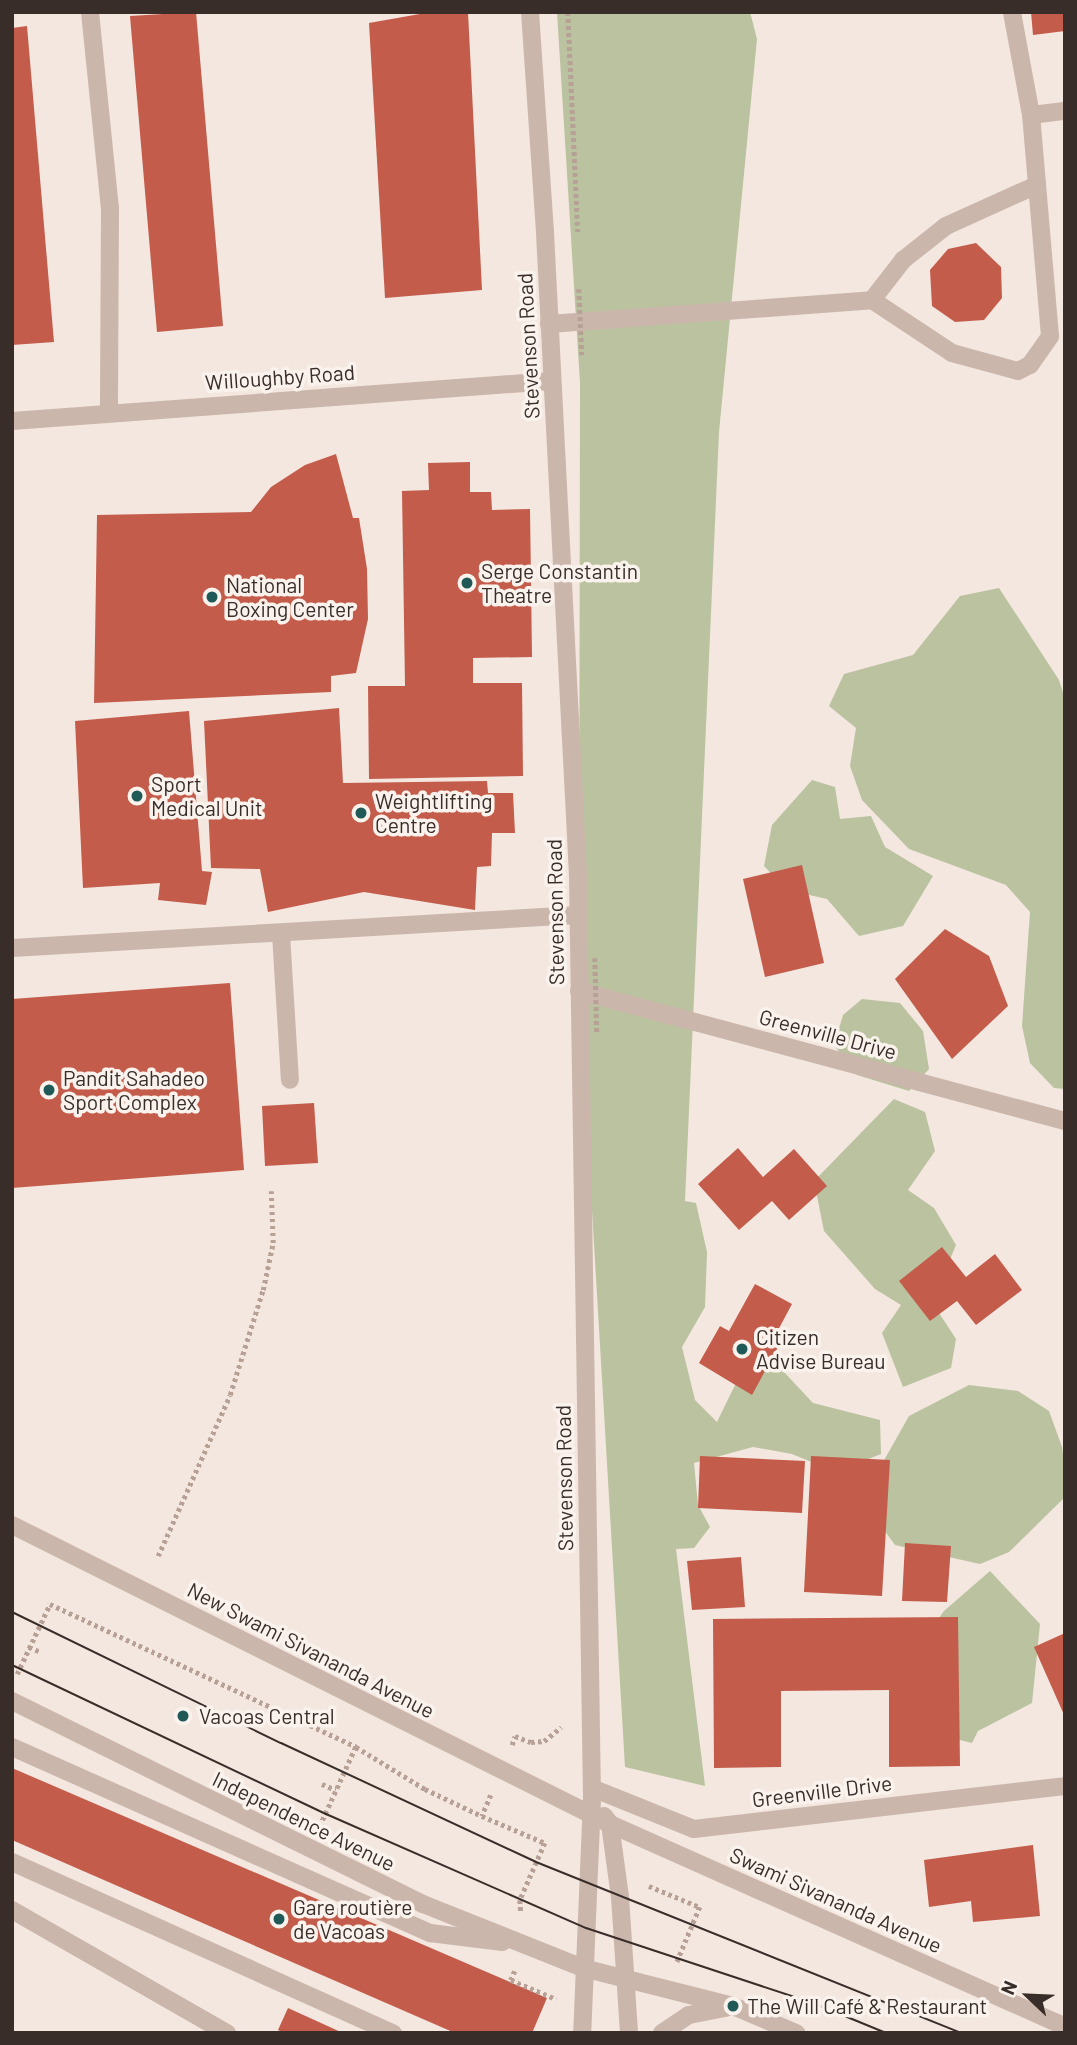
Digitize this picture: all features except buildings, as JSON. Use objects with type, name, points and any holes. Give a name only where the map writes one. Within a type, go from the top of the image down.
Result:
[{"type":"street","points":[[90,12],[110,208],[109,411]]},
{"type":"street","name":"Stevenson Road","points":[[530,12],[550,324],[578,876],[591,1800],[582,2033]]},
{"type":"street","points":[[550,324],[872,300],[911,323],[952,353],[1018,371],[1030,365],[1050,336],[1031,115],[1012,12]]},
{"type":"street","points":[[1031,115],[1065,111]]},
{"type":"street","points":[[872,300],[903,260],[946,226],[1037,185]]},
{"type":"street","name":"Willoughby Road","points":[[12,421],[109,411],[552,381]]},
{"type":"street","points":[[12,948],[577,915]]},
{"type":"street","points":[[281,934],[290,1080]]},
{"type":"street","name":"Greenville Drive","points":[[579,991],[1065,1121]]},
{"type":"street","name":"New Swami Sivananda Avenue","points":[[12,1525],[501,1772],[591,1800]]},
{"type":"street","name":"Independence Avenue","points":[[12,1700],[424,1904],[583,1968]]},
{"type":"street","points":[[12,1746],[430,1933],[526,1945]]},
{"type":"street","name":"Greenville Drive","points":[[591,1800],[694,1829],[1065,1786]]},
{"type":"street","points":[[591,1800],[610,1824],[629,2033]]},
{"type":"street","name":"Swami Sivananda Avenue","points":[[610,1824],[1065,2027]]},
{"type":"street","points":[[12,1862],[393,2033]]},
{"type":"street","points":[[12,1910],[227,2033]]},
{"type":"street","points":[[583,1968],[733,2007],[796,2033]]},
{"type":"street","points":[[662,2033],[690,2015],[733,2007]]},
{"type":"path","points":[[568,12],[578,235]]},
{"type":"path","points":[[579,276],[582,355]]},
{"type":"path","points":[[595,958],[597,1033]]},
{"type":"path","points":[[158,1556],[230,1395],[263,1290],[274,1243],[271,1191]]},
{"type":"path","points":[[12,1685],[50,1604],[356,1747],[425,1789],[545,1843],[520,1900],[526,1945],[511,1980],[561,2001],[556,2011]]},
{"type":"path","points":[[29,1647],[41,1652]]},
{"type":"path","points":[[482,1816],[515,1736],[530,1742],[544,1741],[565,1724]]},
{"type":"path","points":[[317,1832],[356,1747]]},
{"type":"path","points":[[322,1784],[336,1790]]},
{"type":"path","points":[[662,1847],[646,1885],[700,1908],[667,1989]]},
{"type":"green space","points":[[557,12],[750,12],[757,39],[719,432],[685,1201],[696,1203],[707,1252],[705,1307],[682,1347],[695,1400],[717,1422],[735,1385],[761,1354],[783,1371],[813,1403],[880,1420],[881,1454],[836,1472],[792,1454],[753,1447],[694,1463],[698,1505],[710,1527],[694,1548],[676,1549],[705,1786],[625,1767],[579,991],[580,383]]},
{"type":"green space","points":[[999,588],[1059,680],[1065,699],[1065,1089],[1054,1088],[1030,1063],[1022,1026],[1030,912],[1006,885],[909,849],[862,800],[850,766],[856,728],[829,706],[844,674],[913,655],[960,596]]},
{"type":"green space","points":[[812,780],[835,787],[840,819],[871,816],[885,847],[933,876],[903,926],[859,936],[827,899],[787,890],[764,866],[772,825]]},
{"type":"green space","points":[[862,999],[900,1003],[923,1031],[929,1069],[909,1091],[857,1075],[834,1045],[843,1015]]},
{"type":"green space","points":[[894,1099],[925,1112],[935,1151],[908,1190],[934,1208],[956,1245],[943,1276],[928,1296],[956,1339],[951,1368],[903,1387],[882,1333],[901,1305],[875,1289],[824,1231],[814,1181]]},
{"type":"green space","points":[[969,1385],[1018,1391],[1049,1411],[1062,1447],[1065,1469],[1065,1497],[1009,1552],[980,1564],[895,1545],[868,1508],[878,1471],[909,1416]]},
{"type":"green space","points":[[990,1571],[1040,1624],[1032,1703],[978,1731],[972,1743],[932,1733],[925,1637],[944,1611]]},
{"type":"tram line","points":[[12,1612],[281,1743],[536,1862],[961,2033]]},
{"type":"tram line","points":[[12,1665],[326,1814],[586,1928],[813,2003],[886,2033]]},
{"type":"place","name":"Serge Constantin Theatre","points":[[467,583]]},
{"type":"place","name":"National Boxing Center","points":[[212,597]]},
{"type":"place","name":"Sport Medical Unit","points":[[137,796]]},
{"type":"place","name":"Weightlifting Centre","points":[[361,813]]},
{"type":"place","name":"Pandit Sahadeo Sport Complex","points":[[49,1090]]},
{"type":"place","name":"Citizen Advise Bureau","points":[[742,1349]]},
{"type":"place","name":"Vacoas Central","points":[[183,1716]]},
{"type":"place","name":"Gare routière de Vacoas","points":[[279,1919]]},
{"type":"place","name":"The Will Café & Restaurant","points":[[733,2006]]}]
